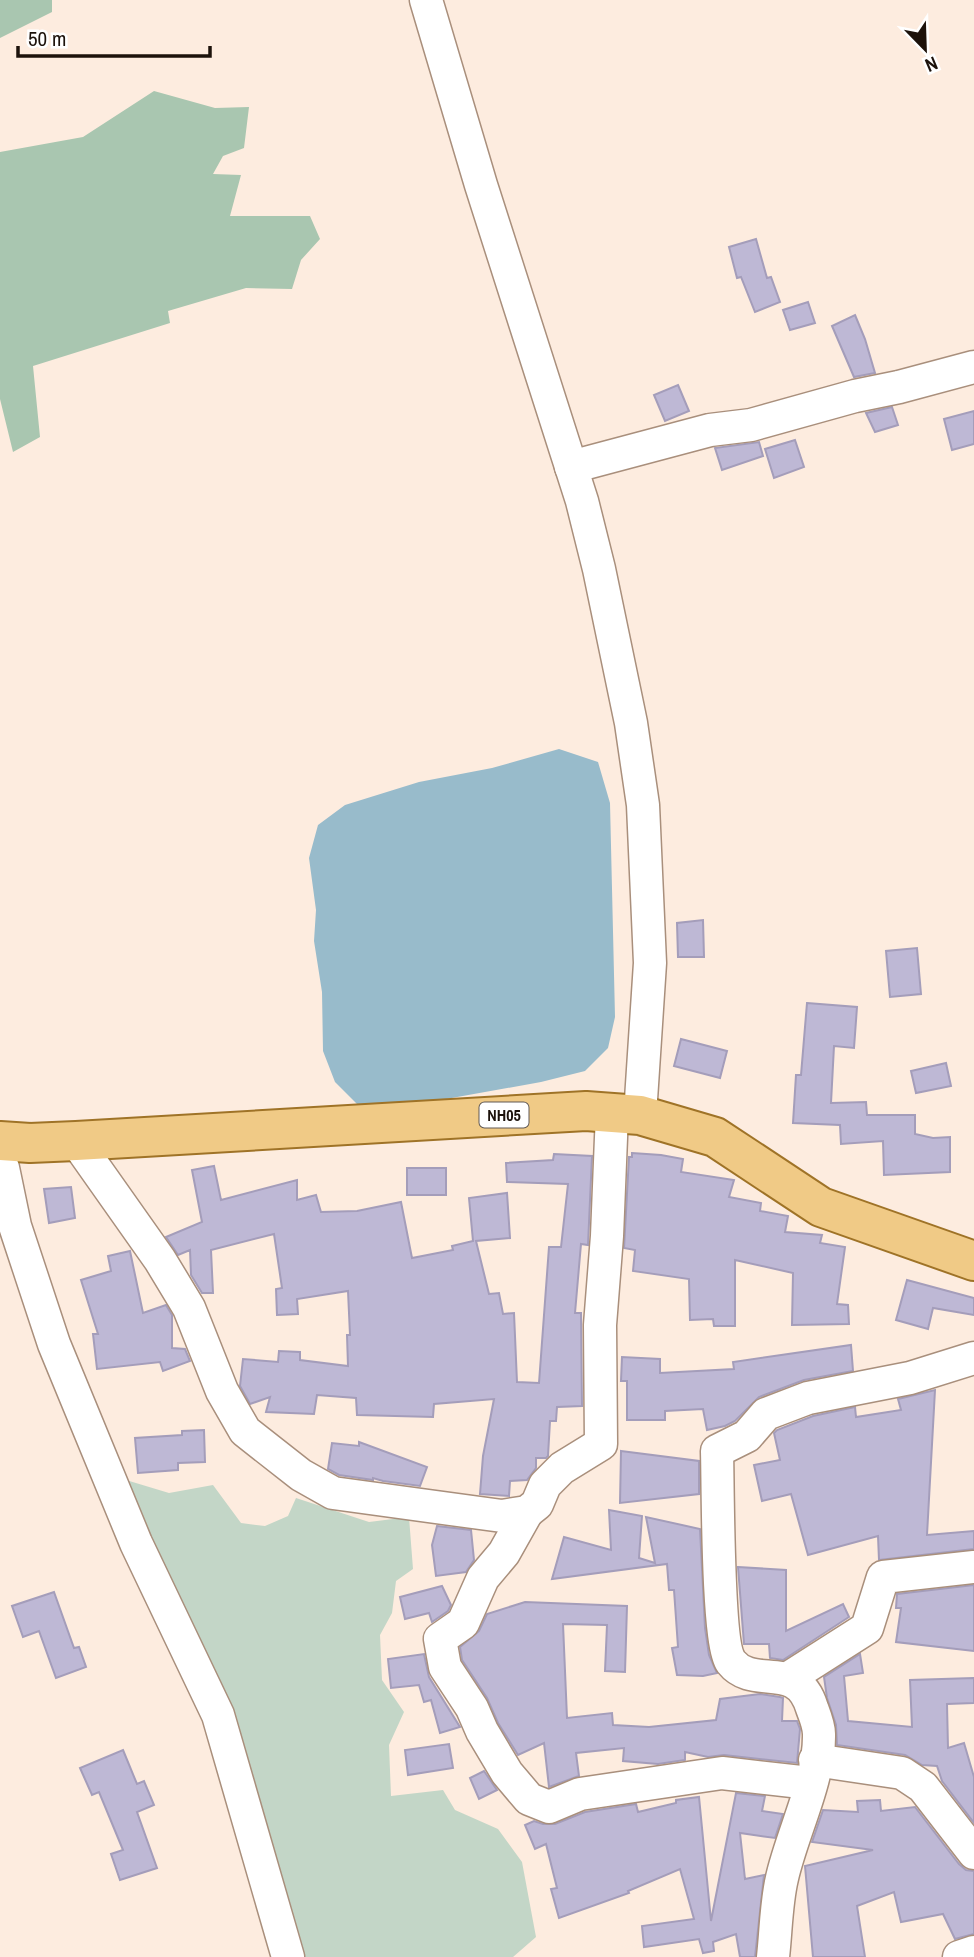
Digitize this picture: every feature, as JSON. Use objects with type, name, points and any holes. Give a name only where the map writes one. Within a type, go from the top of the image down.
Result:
[{"type":"main road","name":"NH05","points":[[0,1141],[76,1141],[558,1112],[626,1114],[715,1137],[821,1207],[974,1261]]},
{"type":"street","points":[[426,0],[481,185],[582,501],[602,582],[631,723],[642,805],[650,963],[607,1236],[600,1325],[601,1444],[562,1468],[545,1485],[537,1504],[527,1512],[504,1553],[483,1578],[463,1623],[440,1639],[445,1667],[472,1708],[507,1773],[529,1799],[549,1807],[580,1794],[722,1773],[902,1773],[923,1787],[974,1853]]},
{"type":"street","points":[[571,467],[710,430],[751,425],[974,367]]},
{"type":"street","points":[[76,1141],[160,1260],[189,1308],[222,1391],[245,1431],[301,1475],[333,1493],[502,1516],[527,1512]]},
{"type":"street","points":[[0,1161],[4,1168],[15,1226],[54,1344],[136,1543],[218,1715],[288,1957]]},
{"type":"street","points":[[773,1957],[782,1878],[813,1772],[819,1732],[809,1697],[792,1680],[746,1673],[731,1662],[727,1652],[722,1622],[717,1451],[747,1436],[766,1414],[808,1398],[910,1378],[974,1358]]},
{"type":"street","points":[[787,1679],[867,1628],[883,1577],[974,1567]]},
{"type":"street","points":[[959,1957],[974,1952]]},
{"type":"street","points":[[968,1957],[974,1952]]},
{"type":"green space","points":[[0,0],[52,0],[52,12],[0,38]]},
{"type":"green space","points":[[154,91],[215,108],[249,107],[244,148],[223,156],[213,174],[241,175],[230,216],[310,216],[320,239],[301,260],[292,289],[246,288],[168,311],[170,323],[33,366],[40,437],[13,452],[0,399],[0,152],[83,137]]},
{"type":"green space","points":[[126,1480],[169,1493],[213,1485],[241,1523],[265,1526],[288,1516],[296,1498],[369,1522],[409,1517],[413,1569],[396,1581],[392,1613],[380,1635],[382,1680],[404,1712],[389,1745],[391,1796],[443,1790],[455,1810],[498,1829],[522,1862],[536,1937],[513,1957],[301,1957],[227,1706]]},
{"type":"water","points":[[559,749],[598,762],[610,803],[615,1017],[608,1048],[585,1071],[541,1082],[396,1108],[358,1105],[335,1082],[323,1051],[322,992],[314,941],[316,910],[309,858],[318,825],[345,805],[419,782],[492,768]]},
{"type":"building","points":[[756,239],[767,278],[771,277],[780,302],[755,312],[741,277],[737,278],[729,247]]},
{"type":"building","points":[[808,302],[815,323],[790,330],[783,310]]},
{"type":"building","points":[[855,315],[875,373],[854,377],[832,326]]},
{"type":"building","points":[[678,385],[689,411],[665,421],[654,395]]},
{"type":"building","points":[[892,407],[898,425],[875,432],[866,413]]},
{"type":"building","points":[[974,411],[974,444],[952,450],[944,419]]},
{"type":"building","points":[[795,440],[804,467],[774,478],[765,449]]},
{"type":"building","points":[[759,442],[763,456],[722,470],[715,448]]},
{"type":"building","points":[[703,920],[704,957],[678,957],[677,923]]},
{"type":"building","points":[[917,948],[921,994],[890,997],[886,951]]},
{"type":"building","points":[[807,1003],[857,1007],[854,1048],[834,1046],[831,1103],[866,1102],[867,1115],[915,1115],[915,1134],[933,1138],[950,1137],[950,1172],[884,1175],[883,1141],[841,1144],[840,1125],[793,1123],[796,1075],[801,1075]]},
{"type":"building","points":[[681,1039],[727,1051],[720,1078],[674,1066]]},
{"type":"building","points":[[946,1063],[951,1086],[916,1093],[911,1071]]},
{"type":"building","points":[[632,1153],[683,1159],[681,1172],[734,1180],[729,1197],[761,1203],[760,1211],[788,1216],[785,1232],[822,1235],[820,1243],[845,1247],[837,1304],[848,1305],[849,1324],[792,1325],[793,1273],[735,1260],[735,1326],[714,1326],[713,1319],[690,1320],[689,1279],[633,1271],[635,1250],[624,1248],[629,1157],[632,1157]]},
{"type":"building","points":[[554,1154],[592,1156],[588,1245],[581,1244],[575,1313],[581,1313],[582,1406],[557,1407],[556,1421],[550,1421],[548,1456],[536,1458],[536,1468],[527,1480],[510,1481],[509,1496],[480,1494],[483,1456],[494,1399],[434,1404],[433,1417],[357,1415],[356,1398],[317,1395],[314,1414],[266,1412],[270,1397],[250,1404],[240,1386],[243,1359],[278,1362],[279,1351],[300,1352],[300,1360],[348,1366],[348,1291],[297,1299],[298,1314],[277,1315],[276,1289],[282,1288],[274,1234],[211,1250],[213,1293],[202,1293],[191,1275],[190,1250],[178,1255],[166,1237],[202,1222],[192,1170],[214,1166],[221,1200],[297,1180],[297,1200],[316,1195],[321,1212],[357,1211],[401,1202],[412,1258],[453,1250],[452,1246],[473,1241],[469,1198],[507,1193],[510,1238],[476,1241],[489,1294],[499,1293],[503,1314],[514,1313],[517,1382],[539,1383],[549,1247],[561,1247],[568,1184],[507,1182],[506,1163],[553,1160]]},
{"type":"building","points":[[407,1168],[446,1168],[446,1195],[407,1195]]},
{"type":"building","points":[[71,1187],[75,1218],[49,1223],[44,1189]]},
{"type":"building","points":[[130,1251],[143,1313],[166,1305],[172,1315],[172,1348],[185,1349],[190,1361],[163,1371],[160,1362],[97,1369],[93,1334],[98,1334],[81,1280],[111,1271],[108,1256]]},
{"type":"building","points":[[907,1280],[974,1298],[974,1315],[933,1308],[928,1329],[896,1320]]},
{"type":"building","points":[[851,1345],[853,1371],[804,1380],[759,1397],[735,1421],[725,1426],[707,1430],[703,1409],[665,1411],[665,1420],[627,1420],[627,1381],[621,1381],[622,1357],[660,1359],[660,1373],[734,1369],[733,1362]]},
{"type":"building","points":[[935,1390],[927,1535],[974,1531],[974,1549],[879,1560],[878,1536],[808,1555],[791,1494],[762,1501],[754,1465],[780,1460],[774,1433],[813,1416],[855,1407],[856,1417],[901,1410],[898,1399]]},
{"type":"building","points":[[204,1430],[205,1462],[178,1463],[178,1470],[138,1473],[135,1438],[182,1435],[182,1431]]},
{"type":"building","points":[[359,1442],[427,1467],[420,1486],[339,1475],[328,1469],[332,1443],[359,1446]]},
{"type":"building","points":[[621,1451],[699,1461],[699,1494],[620,1503]]},
{"type":"building","points":[[609,1510],[642,1516],[639,1558],[655,1563],[646,1517],[700,1529],[705,1628],[709,1655],[717,1673],[703,1676],[677,1675],[672,1648],[678,1647],[674,1590],[669,1590],[667,1564],[552,1579],[564,1537],[611,1550]]},
{"type":"building","points":[[437,1526],[471,1530],[474,1560],[466,1572],[436,1576],[432,1545]]},
{"type":"building","points":[[738,1567],[786,1570],[786,1631],[843,1604],[849,1617],[783,1660],[770,1658],[769,1644],[744,1644]]},
{"type":"building","points":[[974,1585],[974,1651],[896,1642],[901,1608],[896,1608],[897,1594]]},
{"type":"building","points":[[442,1586],[451,1605],[448,1611],[432,1622],[429,1613],[405,1619],[400,1597]]},
{"type":"building","points":[[54,1592],[74,1648],[79,1647],[86,1667],[56,1678],[39,1631],[23,1637],[12,1606]]},
{"type":"building","points":[[525,1602],[627,1606],[625,1672],[605,1671],[607,1625],[563,1624],[567,1718],[612,1713],[613,1725],[649,1727],[716,1720],[720,1699],[760,1694],[780,1697],[783,1698],[782,1721],[797,1721],[800,1729],[797,1763],[724,1755],[708,1757],[685,1752],[685,1760],[658,1764],[623,1761],[624,1748],[576,1753],[579,1776],[549,1787],[544,1743],[518,1755],[498,1723],[487,1698],[462,1660],[460,1647],[479,1631],[487,1614]]},
{"type":"building","points":[[424,1654],[429,1677],[460,1727],[440,1733],[431,1700],[424,1702],[419,1685],[391,1688],[388,1659]]},
{"type":"building","points":[[860,1654],[863,1673],[844,1676],[848,1721],[912,1727],[910,1680],[974,1678],[974,1703],[947,1704],[948,1748],[964,1743],[974,1777],[974,1823],[942,1781],[937,1766],[922,1765],[905,1755],[837,1745],[836,1725],[827,1698],[824,1677]]},
{"type":"building","points":[[449,1744],[453,1768],[408,1775],[405,1750]]},
{"type":"building","points":[[123,1750],[137,1784],[144,1781],[154,1805],[137,1812],[157,1868],[120,1880],[111,1854],[123,1850],[99,1792],[92,1795],[80,1768]]},
{"type":"building","points":[[484,1771],[497,1790],[479,1799],[470,1778]]},
{"type":"building","points":[[736,1793],[765,1796],[762,1811],[783,1814],[775,1838],[740,1833],[745,1879],[764,1875],[755,1957],[740,1957],[736,1934],[713,1942],[714,1951],[703,1953],[699,1939],[644,1947],[642,1926],[694,1919],[680,1869],[628,1891],[629,1893],[559,1918],[551,1889],[557,1888],[546,1844],[535,1849],[525,1825],[534,1821],[555,1824],[585,1812],[636,1804],[638,1812],[676,1803],[676,1800],[699,1797],[711,1921]]},
{"type":"building","points":[[880,1800],[881,1811],[915,1807],[959,1864],[966,1870],[974,1871],[974,1934],[955,1939],[943,1914],[901,1922],[894,1892],[857,1906],[865,1957],[813,1957],[805,1866],[873,1850],[812,1842],[823,1810],[858,1812],[857,1801]]}]
